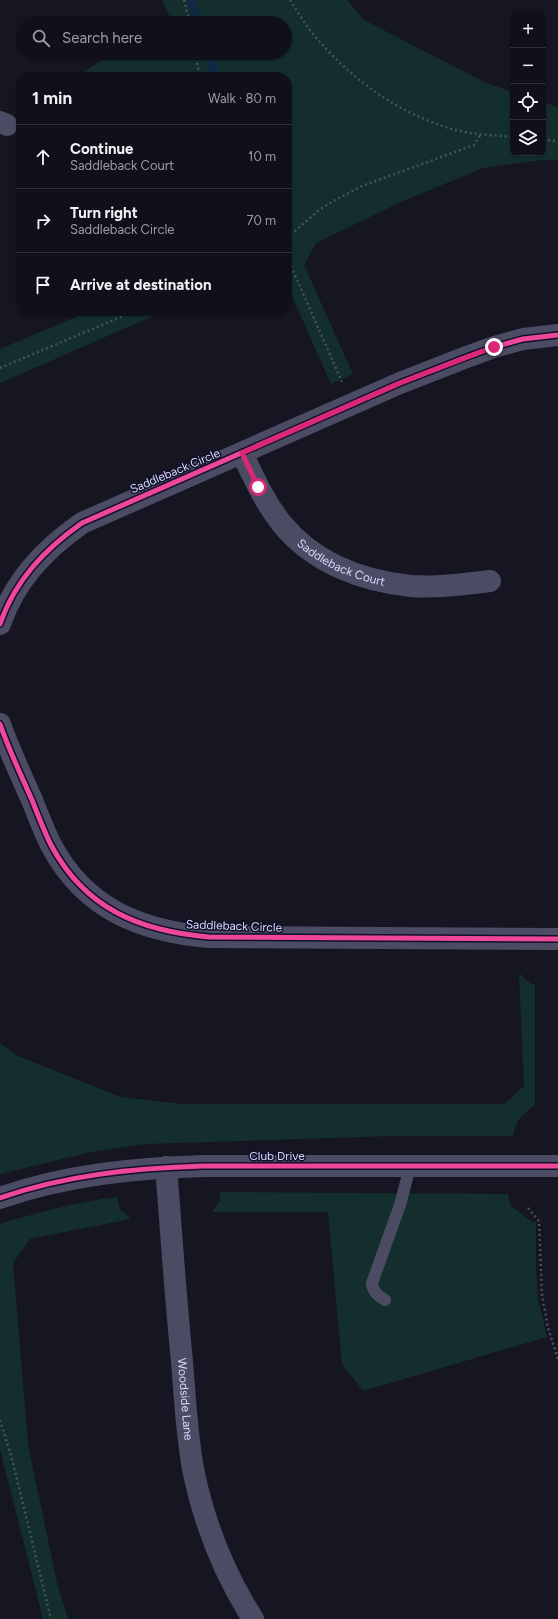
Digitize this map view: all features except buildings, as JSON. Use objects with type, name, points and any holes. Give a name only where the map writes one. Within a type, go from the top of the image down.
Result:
[{"type":"street","name":"Saddleback Circle","points":[[0,624],[11,596],[19,583],[44,553],[68,532],[82,523],[393,386],[494,347],[523,339],[558,335]]},
{"type":"street","name":"Saddleback Court","points":[[242,453],[265,499],[282,523],[299,542],[321,558],[336,566],[371,579],[412,586],[452,585],[490,581]]},
{"type":"street","name":"Saddleback Circle","points":[[0,724],[51,845],[70,875],[103,906],[136,922],[174,933],[209,937],[558,939]]},
{"type":"street","name":"Club Drive","points":[[0,1198],[18,1192],[103,1173],[166,1167],[558,1166]]},
{"type":"street","name":"Woodside Lane","points":[[166,1167],[173,1268],[187,1417],[194,1473],[207,1524],[217,1549],[237,1591],[254,1619]]},
{"type":"lane","points":[[384,1300],[376,1294],[372,1283],[400,1205],[410,1166]]},
{"type":"path","points":[[184,0],[188,16]]},
{"type":"path","points":[[290,0],[315,36],[334,58],[367,86],[404,110],[417,117],[457,130],[510,137]]},
{"type":"path","points":[[196,60],[198,72]]},
{"type":"path","points":[[292,234],[319,210],[337,198],[362,186],[474,145],[481,134]]},
{"type":"path","points":[[546,140],[558,141]]},
{"type":"path","points":[[292,268],[342,382]]},
{"type":"path","points":[[0,368],[123,316]]},
{"type":"path","points":[[528,1208],[539,1221],[542,1295],[548,1328],[558,1359]]},
{"type":"path","points":[[0,1420],[12,1459],[51,1619]]},
{"type":"green space","points":[[162,0],[347,0],[364,20],[486,83],[510,91],[510,156],[546,156],[546,103],[558,107],[558,160],[540,160],[483,168],[401,202],[316,243],[304,265],[353,374],[331,384],[292,296],[292,72],[84,72],[102,60],[292,60],[292,16],[170,16]]},
{"type":"green space","points":[[78,316],[154,316],[0,383],[0,349]]},
{"type":"green space","points":[[519,973],[531,984],[535,984],[535,1105],[520,1118],[515,1127],[513,1136],[393,1136],[145,1144],[91,1152],[0,1174],[0,1043],[18,1056],[121,1097],[182,1104],[504,1104],[524,1086]]},
{"type":"green space","points":[[220,1192],[508,1194],[510,1205],[532,1222],[536,1222],[536,1270],[538,1298],[547,1337],[363,1391],[342,1364],[328,1212],[212,1212],[220,1201]]},
{"type":"green space","points":[[117,1197],[120,1209],[131,1219],[30,1239],[13,1263],[28,1444],[57,1583],[68,1619],[43,1619],[0,1449],[0,1224],[58,1208]]},
{"type":"waterway","points":[[191,0],[196,16]]},
{"type":"waterway","points":[[211,60],[215,72]]},
{"type":"cycle path","points":[[0,624],[14,593],[33,567],[68,533],[82,523],[400,383],[494,347],[523,339],[558,335]]},
{"type":"cycle path","points":[[0,724],[46,834],[65,867],[80,886],[98,901],[117,913],[138,922],[160,929],[209,937],[558,939]]},
{"type":"cycle path","points":[[0,1198],[25,1190],[75,1178],[126,1171],[177,1167],[558,1166]]},
{"type":"route","points":[[258,487],[242,453],[400,383],[494,347]]}]
